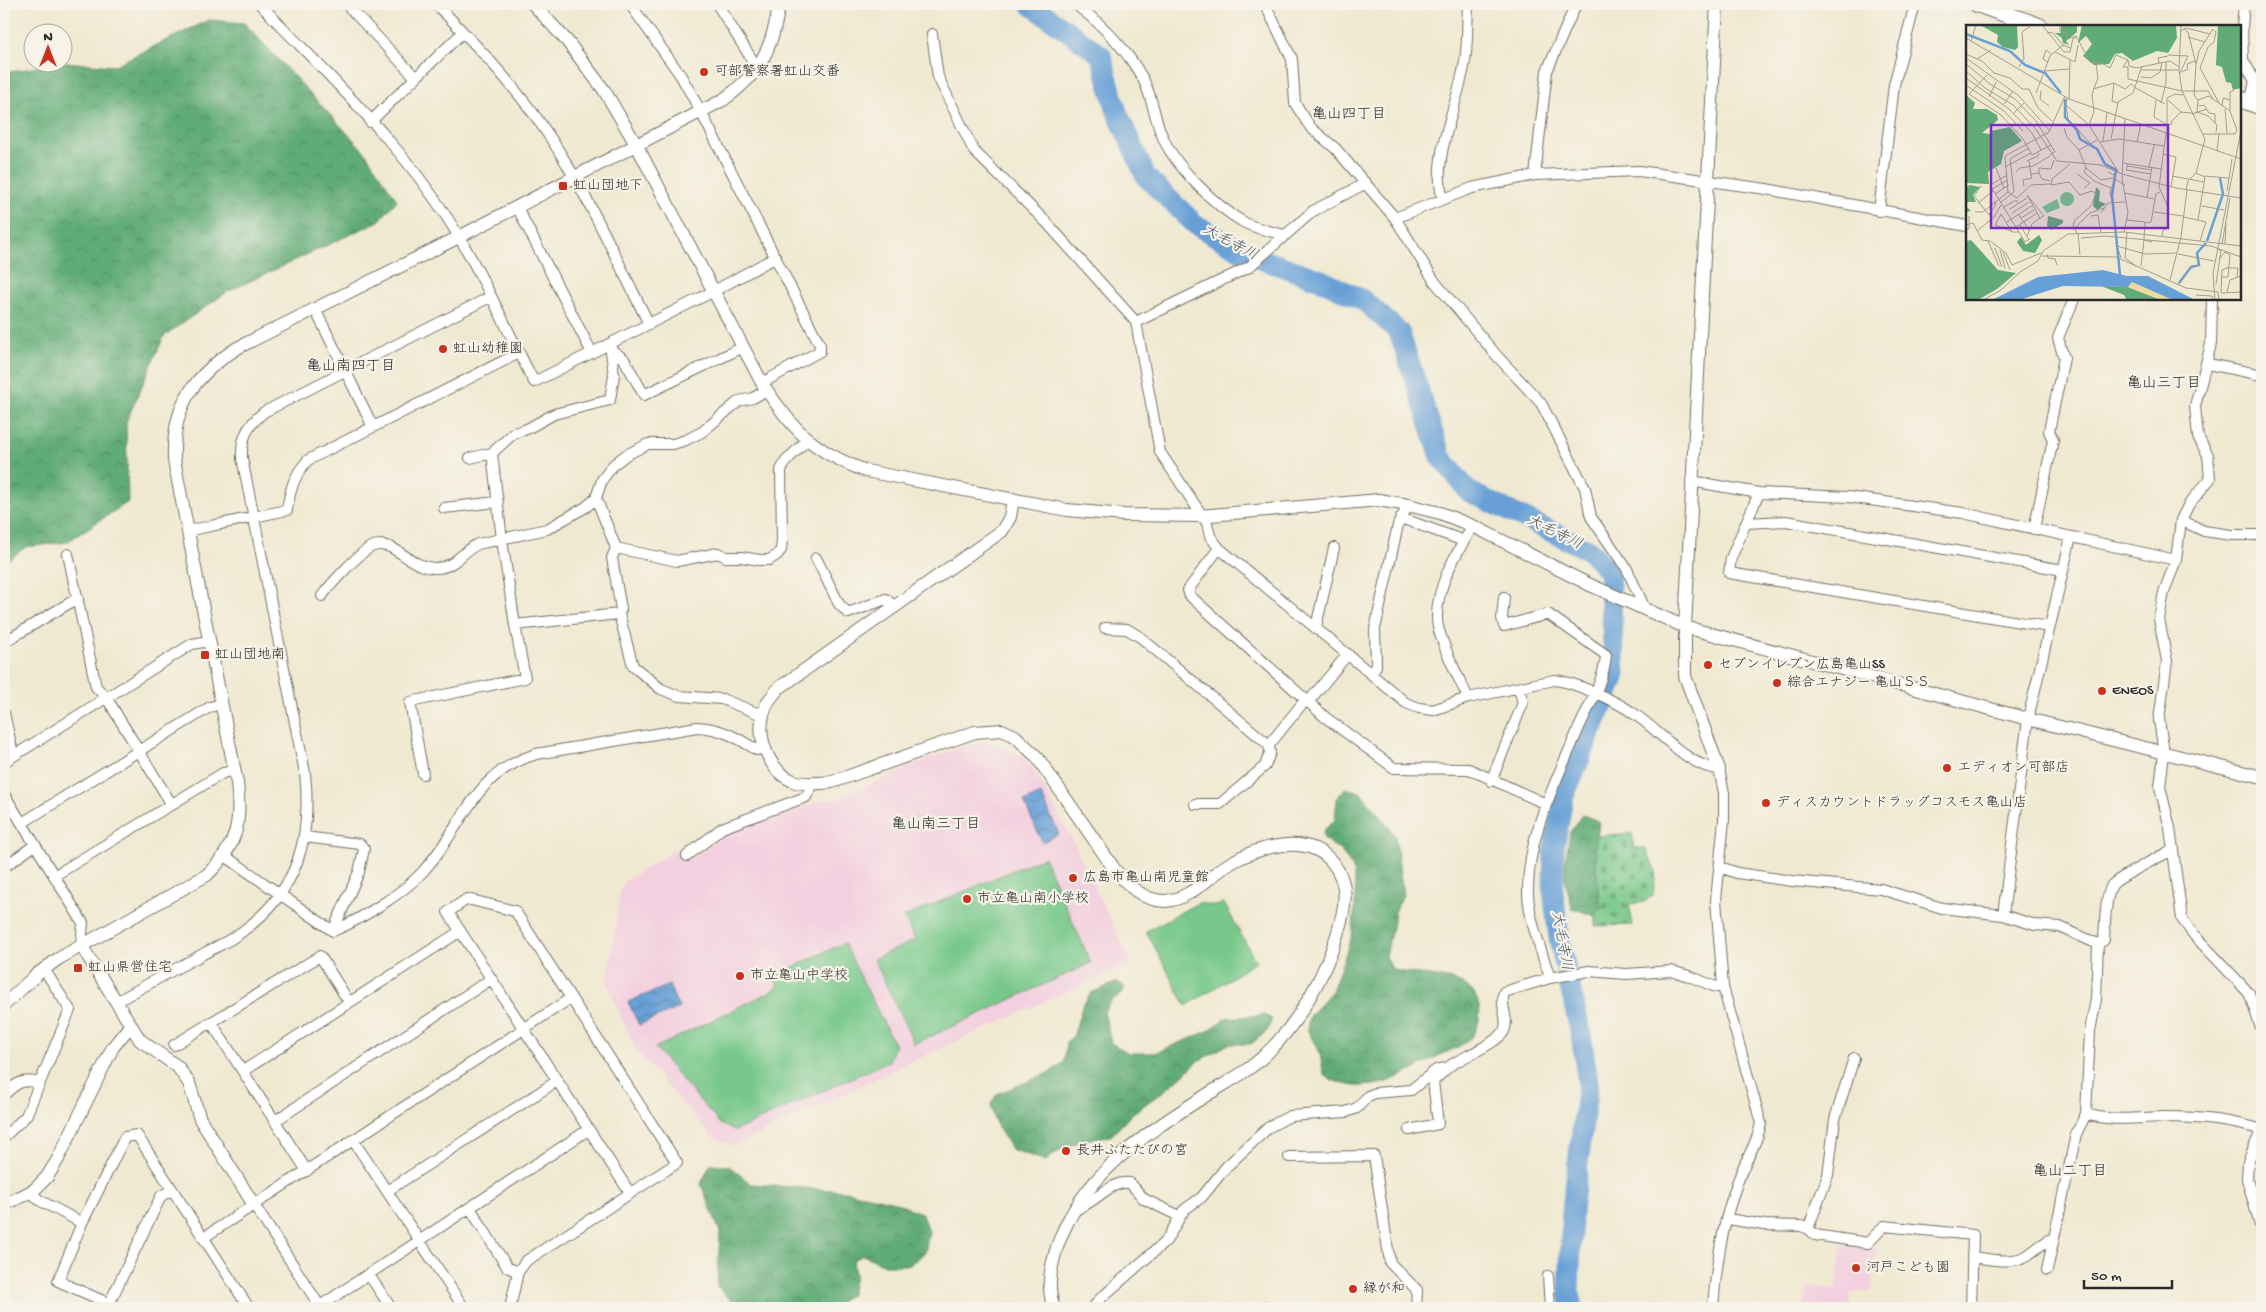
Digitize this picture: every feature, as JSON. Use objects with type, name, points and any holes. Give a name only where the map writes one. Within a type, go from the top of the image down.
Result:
[{"type":"highway","points":[[1977,4],[2037,25]]},
{"type":"street","points":[[260,4],[370,122],[417,177],[459,237],[534,382],[592,353],[611,347],[649,324],[714,292],[776,257]]},
{"type":"street","points":[[346,4],[415,77]]},
{"type":"street","points":[[436,4],[523,100],[574,177],[649,324]]},
{"type":"street","points":[[533,4],[567,41],[604,90],[637,146],[764,387],[790,424],[807,440],[845,464],[866,471],[1066,510],[1114,514],[1200,516],[1379,500],[1408,505],[1440,513],[1473,526],[1588,584],[1685,628],[2262,777]]},
{"type":"street","points":[[322,596],[331,584],[371,547],[382,545],[390,547],[407,560],[436,568],[455,563],[469,548],[478,544],[502,540],[547,528],[586,508],[596,498],[602,480],[613,465],[626,455],[648,444],[674,444],[702,432],[740,401],[753,398],[764,387],[820,351],[820,345],[702,112],[681,76],[630,4]]},
{"type":"street","points":[[716,4],[758,69]]},
{"type":"street","points":[[4,1005],[44,970],[81,945],[207,875],[225,856],[235,836],[240,803],[235,770],[174,460],[175,426],[187,395],[199,377],[216,362],[702,112],[741,87],[758,69],[771,44],[779,4]]},
{"type":"street","points":[[1075,4],[1100,23],[1122,48],[1144,81],[1165,141],[1172,154],[1197,186],[1246,224],[1282,238]]},
{"type":"street","points":[[1265,4],[1292,59],[1296,102],[1300,111],[1311,128],[1335,148],[1395,218],[1435,282],[1541,403],[1585,488],[1591,517],[1627,569],[1642,609]]},
{"type":"street","points":[[1444,199],[1439,186],[1440,162],[1466,60],[1468,4]]},
{"type":"street","points":[[1534,175],[1547,71],[1576,4]]},
{"type":"street","points":[[1713,1308],[1715,1272],[1728,1219],[1741,1173],[1759,1138],[1761,1123],[1723,988],[1716,900],[1720,867],[1724,793],[1719,769],[1685,676],[1691,481],[1718,4]]},
{"type":"street","points":[[1879,211],[1894,85],[1915,4]]},
{"type":"street","points":[[2244,4],[2242,28],[2243,60],[2255,81],[2247,104]]},
{"type":"street","points":[[370,122],[463,32]]},
{"type":"street","points":[[932,34],[938,77],[974,151],[1047,223],[1136,322],[1160,452],[1207,524],[1210,536],[1219,548],[1406,703],[1419,708],[1433,710],[1468,698],[1554,680],[1569,681],[1626,709],[1668,742],[1708,769],[1719,769]]},
{"type":"street","points":[[1395,218],[1472,188],[1534,175],[1639,171],[1766,189],[1966,226]]},
{"type":"street","points":[[1136,322],[1249,268],[1313,211],[1366,183]]},
{"type":"street","points":[[516,207],[592,353]]},
{"type":"street","points":[[116,1002],[242,932],[266,912],[290,879],[302,850],[308,806],[305,773],[253,517],[242,445],[252,422],[264,412],[490,297]]},
{"type":"street","points":[[2034,529],[2053,440],[2049,431],[2064,358],[2058,338],[2074,300]]},
{"type":"street","points":[[2212,300],[2211,344],[2208,364],[2196,406],[2198,437],[2208,456],[2210,479],[2189,504],[2181,520],[2176,560],[2164,592],[2159,619],[2167,661],[2159,720],[2164,752],[2160,787],[2174,850],[2182,919],[2194,935],[2249,993],[2262,1031]]},
{"type":"street","points":[[315,310],[373,427]]},
{"type":"street","points":[[611,347],[624,359],[644,396],[743,347]]},
{"type":"street","points":[[470,458],[492,452],[514,433],[527,429],[554,414],[610,400],[614,375],[611,347]]},
{"type":"street","points":[[187,530],[286,510],[297,472],[308,460],[519,354]]},
{"type":"street","points":[[2208,364],[2262,375]]},
{"type":"street","points":[[616,548],[677,561],[718,553],[726,557],[741,556],[769,560],[781,550],[781,470],[786,461],[807,440]]},
{"type":"street","points":[[423,774],[410,702],[525,678],[502,540],[492,452]]},
{"type":"street","points":[[1691,481],[1759,493],[1848,497],[1962,513],[2176,560]]},
{"type":"street","points":[[1759,493],[1731,558],[1729,573],[2049,627]]},
{"type":"street","points":[[596,498],[616,548],[612,558],[621,609],[619,614],[633,666],[660,689],[679,696],[722,699],[762,715]]},
{"type":"street","points":[[1013,499],[1010,517],[1002,531],[779,688],[768,701],[762,715],[764,748],[770,761],[782,774],[794,781],[813,784],[832,782],[975,732],[1002,730],[1020,740],[1037,757],[1115,870],[1128,885],[1155,900],[1167,901],[1178,898],[1229,864],[1276,846],[1292,845],[1307,847],[1331,861],[1339,872],[1344,886],[1345,902],[1330,955],[1320,981],[1281,1038],[1251,1068],[1152,1129],[1088,1189],[1074,1210],[1062,1235],[1052,1268],[1050,1297],[1054,1308]]},
{"type":"street","points":[[444,508],[498,502]]},
{"type":"street","points":[[1371,673],[1376,666],[1375,629],[1398,525],[1408,505]]},
{"type":"street","points":[[1401,518],[1464,541]]},
{"type":"street","points":[[1746,523],[1786,520],[2063,570]]},
{"type":"street","points":[[2181,520],[2204,531],[2231,535],[2262,534]]},
{"type":"street","points":[[1468,698],[1436,620],[1440,598],[1451,562],[1473,526]]},
{"type":"street","points":[[2003,915],[2028,718],[2071,537]]},
{"type":"street","points":[[1219,548],[1188,590],[1190,596],[1325,717],[1394,768],[1469,769],[1491,781],[1546,804]]},
{"type":"street","points":[[1316,627],[1334,548]]},
{"type":"street","points":[[68,554],[96,687],[106,697],[172,805]]},
{"type":"street","points":[[816,558],[839,604],[848,613],[886,599],[894,606]]},
{"type":"street","points":[[1504,597],[1502,618],[1504,626],[1548,614],[1606,655],[1598,696],[1546,804],[1530,861],[1528,895],[1536,932],[1553,978]]},
{"type":"street","points":[[4,642],[78,598]]},
{"type":"street","points":[[515,625],[619,614]]},
{"type":"street","points":[[1105,628],[1127,629],[1140,637],[1269,745],[1270,753],[1265,766],[1220,804],[1195,804]]},
{"type":"street","points":[[4,762],[192,644],[209,640]]},
{"type":"street","points":[[1269,745],[1302,704],[1308,701],[1348,654]]},
{"type":"street","points":[[1491,781],[1523,703],[1519,688]]},
{"type":"street","points":[[22,823],[210,707],[222,704]]},
{"type":"street","points":[[4,713],[12,749],[15,754]]},
{"type":"street","points":[[333,931],[348,925],[412,883],[426,869],[480,789],[496,773],[515,760],[536,754],[697,726],[715,728],[731,733],[757,750],[764,748]]},
{"type":"street","points":[[54,876],[223,773],[235,770]]},
{"type":"street","points":[[687,856],[722,828],[806,797],[813,784]]},
{"type":"street","points":[[4,794],[83,923],[81,945],[130,1026],[140,1040],[178,1067],[189,1083],[200,1119],[320,1307],[588,1130]]},
{"type":"street","points":[[305,837],[360,844],[364,849],[359,872],[333,931]]},
{"type":"street","points":[[4,867],[35,845]]},
{"type":"street","points":[[2098,944],[2104,940],[2111,886],[2119,878],[2174,850]]},
{"type":"street","points":[[225,856],[333,931]]},
{"type":"street","points":[[1720,867],[1737,873],[1792,881],[1880,888],[1942,908],[2003,915],[2034,925],[2060,927],[2098,944]]},
{"type":"street","points":[[510,1308],[518,1272],[526,1262],[630,1194],[677,1163],[515,911],[467,899],[448,912],[459,932],[630,1194]]},
{"type":"street","points":[[243,1071],[459,932]]},
{"type":"street","points":[[2047,1270],[2076,1134],[2086,1114],[2090,1031],[2096,999],[2098,944]]},
{"type":"street","points":[[174,1045],[320,956],[349,1002]]},
{"type":"street","points":[[4,1137],[26,1116],[70,1010],[44,970]]},
{"type":"street","points":[[1409,1130],[1438,1124],[1433,1081],[1449,1067],[1496,1039],[1504,1032],[1506,1022],[1502,997],[1504,992],[1553,978],[1589,971],[1626,974],[1671,971],[1689,976],[1716,988],[1723,988]]},
{"type":"street","points":[[274,1121],[491,979]]},
{"type":"street","points":[[203,1238],[571,998]]},
{"type":"street","points":[[211,1022],[307,1171]]},
{"type":"street","points":[[4,1205],[31,1192],[47,1177],[58,1159],[113,1048],[130,1026]]},
{"type":"street","points":[[1808,1229],[1828,1175],[1835,1119],[1854,1058]]},
{"type":"street","points":[[1093,1308],[1100,1299],[1166,1241],[1179,1216],[1202,1197],[1238,1154],[1281,1119],[1290,1116],[1346,1112],[1357,1108],[1368,1096],[1375,1093],[1411,1090],[1436,1070],[1449,1067]]},
{"type":"street","points":[[4,1095],[16,1082],[29,1080],[40,1083]]},
{"type":"street","points":[[387,1192],[557,1081]]},
{"type":"street","points":[[2086,1114],[2099,1118],[2131,1120],[2181,1117],[2239,1123],[2262,1129],[2248,1162],[2247,1179],[2262,1233]]},
{"type":"street","points":[[172,1190],[161,1196],[114,1306],[58,1281],[82,1223],[125,1137],[137,1135],[248,1308]]},
{"type":"street","points":[[354,1140],[464,1308]]},
{"type":"street","points":[[1289,1157],[1374,1156],[1390,1263],[1417,1290],[1416,1308]]},
{"type":"street","points":[[1074,1210],[1085,1207],[1115,1185],[1123,1182],[1130,1183],[1144,1199],[1179,1216]]},
{"type":"street","points":[[31,1192],[39,1200],[82,1223]]},
{"type":"street","points":[[470,1208],[507,1266],[518,1272]]},
{"type":"street","points":[[1728,1219],[1754,1224],[1801,1226],[1808,1229],[1815,1236],[1868,1243],[1884,1226],[1973,1236],[1971,1308]]},
{"type":"street","points":[[1972,1257],[2016,1260],[2026,1256],[2048,1240],[2054,1238]]},
{"type":"street","points":[[369,1275],[391,1308]]},
{"type":"street","points":[[1548,1276],[1550,1308]]},
{"type":"shaded area","points":[[982,740],[1025,757],[1070,835],[1131,963],[913,1061],[735,1146],[712,1137],[635,1049],[607,984],[620,891],[625,881],[679,848],[691,860],[725,834],[753,823],[774,820],[820,800],[834,800],[930,758]]},
{"type":"shaded area","name":"河戸こども園","points":[[1842,1245],[1877,1249],[1871,1292],[1851,1292],[1849,1308],[1803,1308],[1807,1286],[1836,1290]]},
{"type":"green space","points":[[209,20],[244,23],[365,152],[397,200],[379,221],[227,292],[164,336],[126,422],[128,502],[67,542],[26,547],[4,563],[5,73],[22,70],[22,72],[72,72],[72,63],[113,66]]},
{"type":"green space","points":[[1345,788],[1360,792],[1395,836],[1403,895],[1395,912],[1386,956],[1392,969],[1456,981],[1464,985],[1475,996],[1480,1016],[1472,1036],[1454,1049],[1394,1079],[1384,1083],[1363,1086],[1342,1084],[1324,1075],[1320,1054],[1307,1029],[1310,1015],[1332,991],[1352,936],[1356,895],[1353,868],[1341,851],[1324,839],[1323,831],[1335,820],[1337,799]]},
{"type":"green space","points":[[1582,815],[1599,821],[1595,859],[1601,909],[1595,916],[1572,908],[1565,879],[1565,863],[1570,832]]},
{"type":"green space","points":[[1632,833],[1634,848],[1645,848],[1656,871],[1653,895],[1644,902],[1629,904],[1633,925],[1595,926],[1595,916],[1601,909],[1595,859],[1596,836]]},
{"type":"green space","points":[[1044,857],[1091,963],[914,1044],[874,959],[915,940],[904,917]]},
{"type":"green space","points":[[1198,903],[1216,906],[1224,903],[1256,962],[1186,1006],[1146,931]]},
{"type":"green space","points":[[844,943],[895,1046],[889,1061],[735,1131],[720,1124],[655,1048],[778,988],[774,976]]},
{"type":"green space","points":[[1118,982],[1124,986],[1124,992],[1111,1001],[1104,1012],[1111,1043],[1129,1053],[1155,1053],[1208,1031],[1226,1018],[1264,1015],[1272,1019],[1267,1031],[1251,1044],[1229,1044],[1200,1060],[1168,1088],[1133,1113],[1111,1136],[1094,1138],[1068,1146],[1046,1161],[1011,1149],[994,1120],[991,1104],[997,1094],[1049,1073],[1064,1062],[1066,1043],[1074,1035],[1082,1006],[1091,993]]},
{"type":"green space","points":[[710,1165],[729,1166],[751,1184],[845,1191],[891,1201],[921,1213],[929,1232],[925,1253],[909,1265],[885,1265],[863,1255],[853,1260],[855,1276],[851,1294],[832,1308],[738,1308],[717,1286],[720,1232],[701,1184]]},
{"type":"water","points":[[1041,794],[1059,834],[1042,842],[1024,802]]},
{"type":"water","points":[[669,985],[679,1008],[639,1025],[628,1002]]},
{"type":"waterway","name":"大毛寺川","points":[[1030,4],[1101,55],[1117,112],[1146,177],[1196,225],[1246,254],[1321,280],[1363,300],[1399,332],[1441,457],[1468,491],[1589,550],[1609,571],[1615,676],[1563,798],[1554,848],[1553,890],[1559,938],[1581,1035],[1588,1083],[1572,1210],[1569,1293],[1572,1308]]},
{"type":"place","name":"可部警察署虹山交番","points":[[704,72]]},
{"type":"place","name":"虹山団地下","points":[[563,186]]},
{"type":"place","name":"虹山幼稚園","points":[[443,349]]},
{"type":"place","name":"虹山団地南","points":[[205,655]]},
{"type":"place","name":"セブンイレブン広島亀山SS","points":[[1708,665]]},
{"type":"place","name":"綜合エナジー 亀山ＳＳ","points":[[1777,683]]},
{"type":"place","name":"ENEOS","points":[[2102,691]]},
{"type":"place","name":"エディオン可部店","points":[[1947,768]]},
{"type":"place","name":"ディスカウントドラッグコスモス亀山店","points":[[1766,803]]},
{"type":"place","name":"広島市亀山南児童館","points":[[1073,878]]},
{"type":"place","name":"市立亀山南小学校","points":[[967,899]]},
{"type":"place","name":"虹山県営住宅","points":[[78,968]]},
{"type":"place","name":"市立亀山中学校","points":[[740,976]]},
{"type":"place","name":"長井ふたたびの宮","points":[[1066,1151]]},
{"type":"place","name":"河戸こども園","points":[[1856,1268]]},
{"type":"place","name":"縁が和","points":[[1353,1289]]},
{"type":"district","name":"亀山四丁目","points":[[1349,115]]},
{"type":"district","name":"亀山南四丁目","points":[[351,367]]},
{"type":"district","name":"亀山三丁目","points":[[2164,384]]},
{"type":"district","name":"亀山南三丁目","points":[[936,825]]},
{"type":"district","name":"亀山二丁目","points":[[2070,1172]]}]
